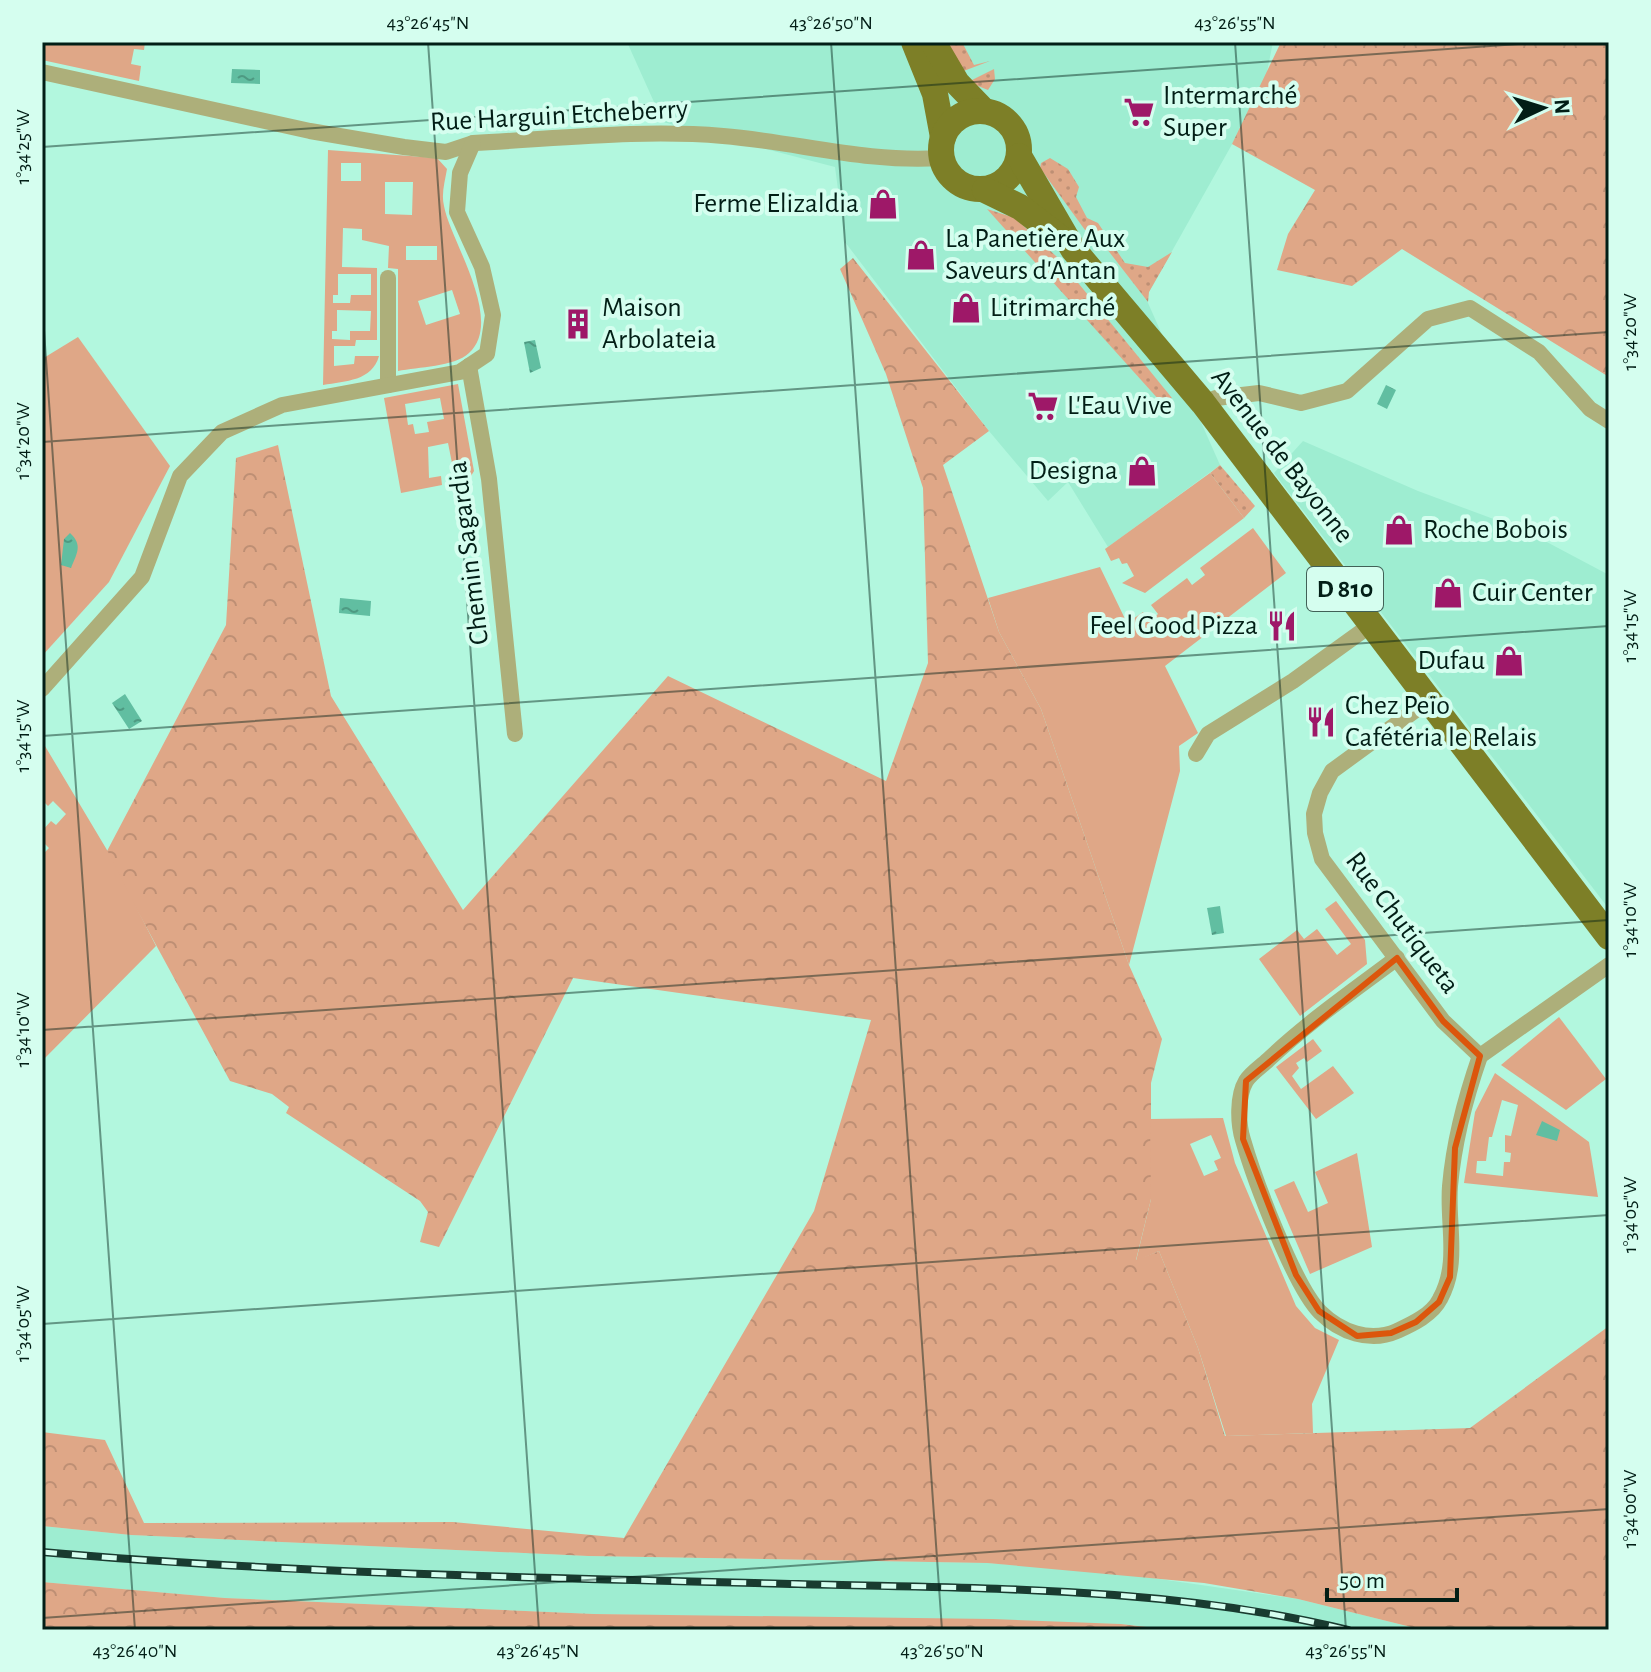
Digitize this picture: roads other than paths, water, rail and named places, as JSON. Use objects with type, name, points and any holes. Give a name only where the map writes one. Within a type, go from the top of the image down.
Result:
[{"type":"main road","points":[[914,42],[935,94],[942,148],[957,183],[985,190],[1008,178],[1019,156],[1018,140],[1011,126],[999,116],[984,111],[957,83],[933,42]]},
{"type":"main road","points":[[942,148],[959,117],[984,111]]},
{"type":"main road","name":"D 810","points":[[1019,156],[1073,249]]},
{"type":"main road","name":"D 810","points":[[985,190],[1020,207],[1073,249]]},
{"type":"main road","name":"Avenue de Bayonne","points":[[1073,249],[1203,403],[1609,937]]},
{"type":"street","name":"Rue Harguin Etcheberry","points":[[42,72],[310,131],[446,152],[473,143],[670,133],[773,142],[851,156],[942,148]]},
{"type":"street","points":[[42,689],[142,577],[180,476],[222,432],[282,405],[460,372],[487,354],[493,315],[482,267],[457,212],[460,173],[473,143]]},
{"type":"street","points":[[388,278],[388,385]]},
{"type":"street","points":[[1203,403],[1216,398],[1259,393],[1301,403],[1347,391],[1428,319],[1470,308],[1539,352],[1590,409],[1609,421]]},
{"type":"street","name":"Chemin Sagardia","points":[[469,366],[489,479],[515,734]]},
{"type":"street","points":[[1196,754],[1208,734],[1293,681],[1372,624]]},
{"type":"street","name":"Rue Chutiqueta","points":[[1428,701],[1332,771],[1320,793],[1314,814],[1322,859],[1443,1021],[1480,1056]]},
{"type":"street","points":[[1397,958],[1289,1039],[1246,1081],[1239,1112],[1243,1139],[1296,1275],[1319,1311],[1357,1336],[1391,1333],[1416,1322],[1439,1302],[1450,1277],[1453,1253],[1450,1190],[1455,1148],[1464,1102],[1480,1056],[1609,965]]},
{"type":"water","points":[[232,69],[260,70],[260,84],[231,83]]},
{"type":"water","points":[[535,340],[541,368],[530,373],[524,342]]},
{"type":"water","points":[[1386,385],[1396,390],[1387,409],[1377,404]]},
{"type":"water","points":[[70,533],[78,545],[71,568],[61,565],[64,539]]},
{"type":"water","points":[[340,598],[371,601],[370,616],[339,613]]},
{"type":"water","points":[[125,694],[142,721],[129,729],[112,703]]},
{"type":"water","points":[[1220,906],[1224,933],[1212,935],[1207,908]]},
{"type":"water","points":[[1542,1121],[1560,1130],[1557,1141],[1536,1135]]},
{"type":"railway","points":[[42,1552],[420,1574],[1074,1592],[1212,1605],[1348,1630]]},
{"type":"place","name":"Intermarché Super","points":[[1139,112]]},
{"type":"place","name":"Ferme Elizaldia","points":[[883,204]]},
{"type":"place","name":"La Panetière Aux Saveurs d'Antan","points":[[921,255]]},
{"type":"place","name":"Litrimarché","points":[[966,308]]},
{"type":"place","name":"Maison Arbolateia","points":[[578,324]]},
{"type":"place","name":"L'Eau Vive","points":[[1043,406]]},
{"type":"place","name":"Designa","points":[[1142,471]]},
{"type":"place","name":"Roche Bobois","points":[[1399,530]]},
{"type":"place","name":"Cuir Center","points":[[1448,593]]},
{"type":"place","name":"Feel Good Pizza","points":[[1282,626]]},
{"type":"place","name":"Dufau","points":[[1509,661]]},
{"type":"place","name":"Chez Peïo Cafétéria le Relais","points":[[1321,722]]}]
